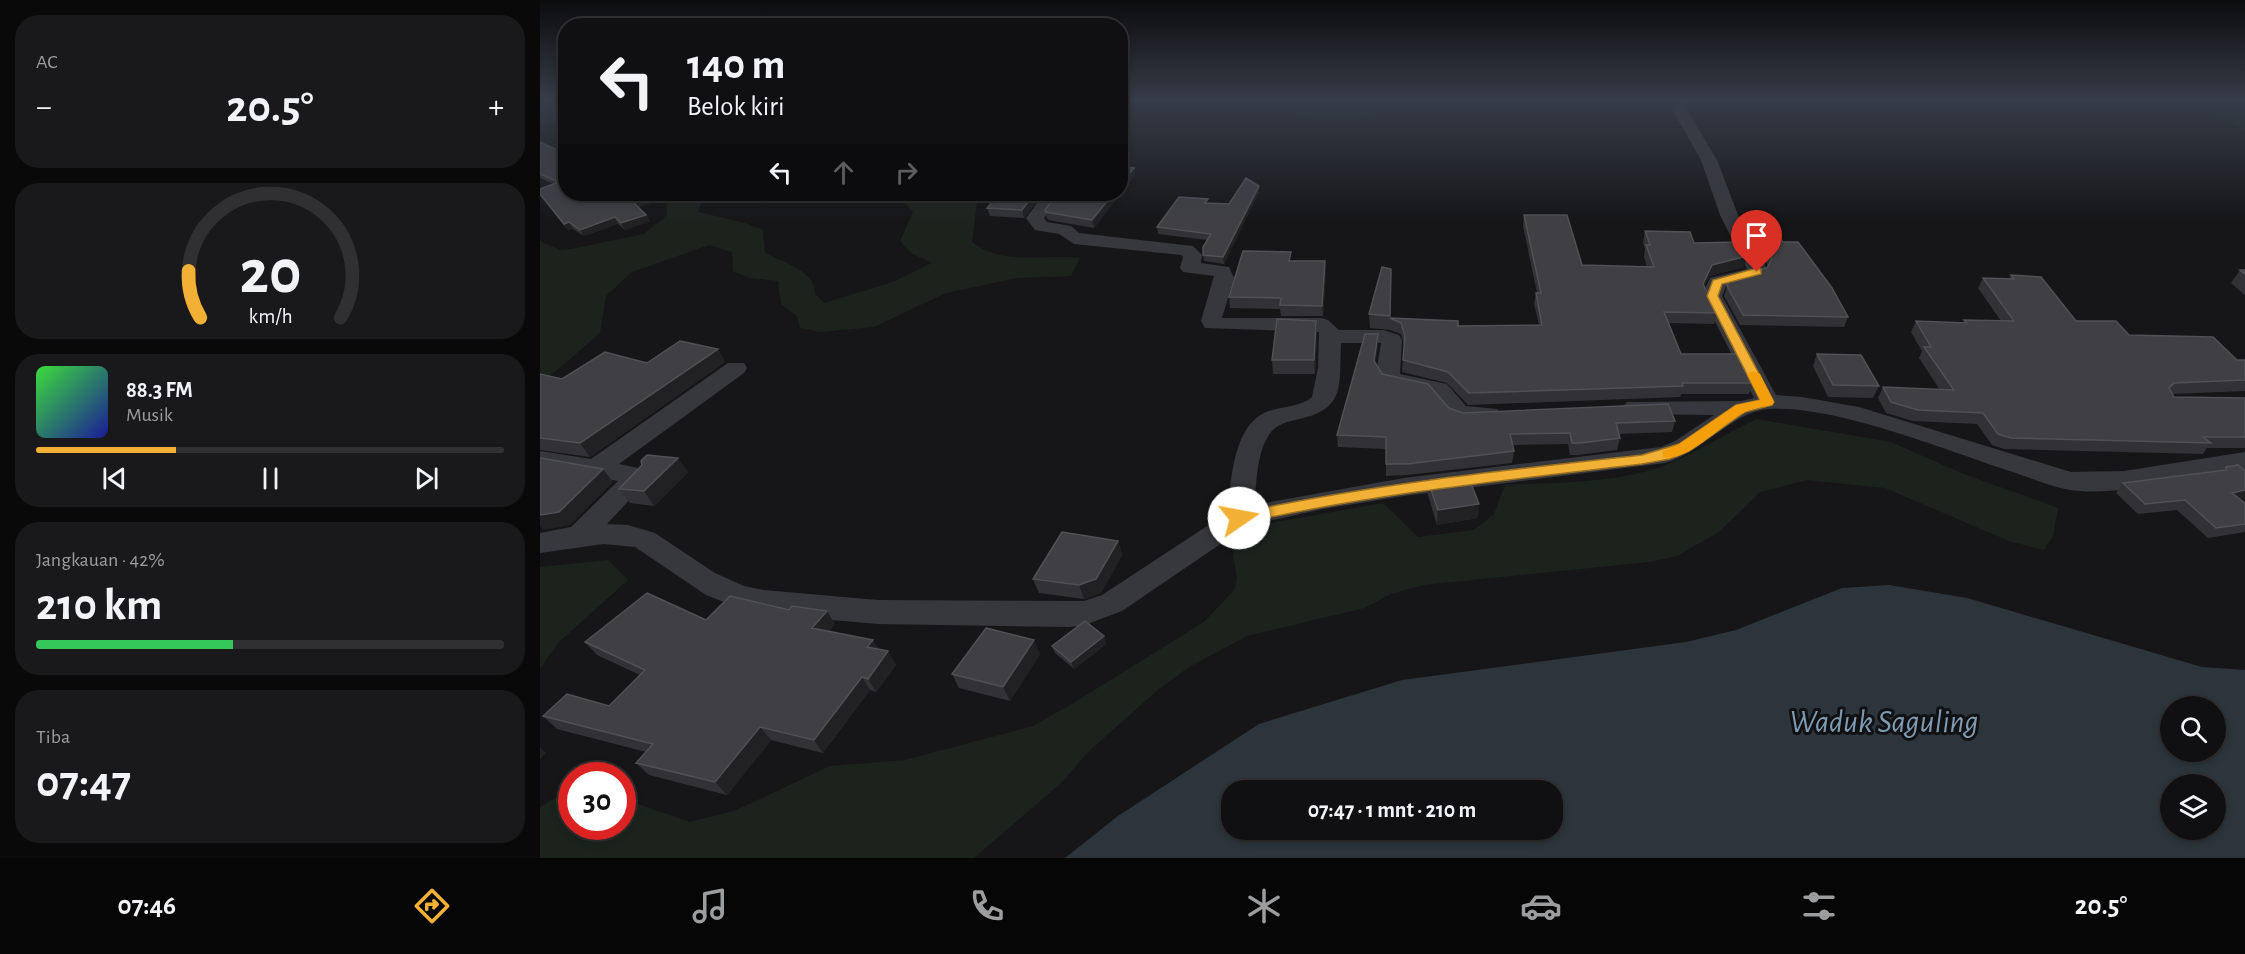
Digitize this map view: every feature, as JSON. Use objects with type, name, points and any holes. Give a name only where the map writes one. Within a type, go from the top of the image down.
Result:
[{"type":"street","points":[[1697,140],[1709,160],[1729,216],[1757,268],[1755,273],[1717,282],[1712,296],[1768,402]]},
{"type":"street","points":[[1047,201],[1035,218],[1041,226],[1065,230],[1068,236],[1074,238],[1186,250],[1193,255],[1190,268],[1222,271],[1224,278],[1212,324],[1321,324],[1328,329],[1331,337],[1328,383],[1324,400],[1312,409],[1272,417],[1262,427],[1254,441],[1239,518]]},
{"type":"street","points":[[1331,337],[1383,336],[1391,340],[1392,348],[1387,374],[1392,379],[1438,387],[1449,394],[1458,413],[1474,416],[1515,412]]},
{"type":"street","points":[[594,469],[736,368]]},
{"type":"street","points":[[1611,407],[1741,408],[1768,402],[1802,404],[1859,415],[2070,481],[2124,480],[2245,461]]},
{"type":"street","points":[[540,543],[579,536],[637,537],[653,543],[711,584],[735,595],[761,602],[848,610],[1069,615],[1085,613],[1112,603],[1239,518],[1323,500],[1404,487],[1665,455],[1684,447],[1741,408]]},
{"type":"street","points":[[540,459],[634,475],[637,478],[579,536]]},
{"type":"shaded area","points":[[669,201],[702,201],[698,212],[742,222],[763,230],[765,253],[804,273],[814,286],[815,294],[824,303],[893,282],[932,263],[911,253],[900,241],[913,212],[903,201],[977,201],[972,242],[983,249],[1009,257],[1080,258],[1071,276],[1017,278],[946,293],[874,327],[820,332],[800,328],[797,316],[781,304],[778,281],[750,278],[733,271],[732,252],[709,245],[632,272],[606,296],[600,333],[550,376],[540,377],[540,241],[560,250],[644,234],[667,215],[666,207]]},
{"type":"shaded area","points":[[1757,419],[1891,442],[1961,473],[2058,508],[2053,536],[2044,550],[2009,541],[1885,488],[1807,480],[1760,492],[1719,532],[1677,556],[1649,562],[1423,585],[1391,594],[1364,608],[1247,636],[1189,667],[1159,689],[1089,751],[1061,783],[974,858],[540,858],[540,807],[558,797],[558,840],[636,840],[636,803],[690,822],[734,811],[830,766],[905,760],[1033,726],[1204,622],[1234,590],[1237,578],[1233,556],[1235,545],[1253,526],[1383,503],[1418,537],[1474,530],[1494,514],[1505,485],[1607,479],[1647,471],[1678,460]]},
{"type":"shaded area","points":[[608,560],[628,580],[560,641],[540,668],[540,567]]},
{"type":"water","name":"Waduk Saguling","points":[[1889,585],[1967,598],[2202,667],[2245,670],[2245,858],[1065,858],[1118,816],[1259,724],[1402,680],[1686,642],[1736,630],[1842,588]]},
{"type":"building","points":[[540,142],[558,150],[558,182],[540,174]]},
{"type":"building","points":[[1128,167],[1134,168],[1128,175]]},
{"type":"building","points":[[1246,178],[1259,186],[1223,257],[1203,255],[1203,247],[1211,234],[1157,227],[1179,197],[1208,199],[1205,203],[1229,204]]},
{"type":"building","points":[[558,182],[558,201],[632,201],[646,215],[621,223],[615,217],[580,230],[569,222],[564,224],[540,194],[540,189]]},
{"type":"building","points":[[993,201],[1029,201],[1022,210],[987,208]]},
{"type":"building","points":[[1052,201],[1107,201],[1092,220],[1045,210]]},
{"type":"building","points":[[1524,215],[1567,215],[1582,265],[1654,267],[1646,245],[1650,245],[1645,231],[1690,232],[1694,243],[1739,242],[1747,256],[1712,265],[1703,284],[1717,313],[1664,312],[1681,354],[1739,354],[1753,383],[1682,383],[1683,386],[1469,393],[1448,372],[1403,360],[1405,336],[1401,323],[1390,318],[1458,321],[1458,326],[1542,325],[1536,293],[1541,293]]},
{"type":"building","points":[[1777,234],[1783,242],[1798,242],[1832,288],[1848,317],[1743,315],[1727,286],[1730,278],[1767,268],[1772,258],[1759,235]]},
{"type":"building","points":[[1243,251],[1291,252],[1289,261],[1325,261],[1322,306],[1280,305],[1281,298],[1229,297]]},
{"type":"building","points":[[1382,267],[1391,269],[1390,316],[1369,314]]},
{"type":"building","points":[[2011,275],[2041,277],[2076,321],[2116,321],[2129,335],[2213,337],[2237,360],[2245,360],[2245,380],[2174,383],[2169,388],[2174,397],[2245,398],[2245,437],[2203,437],[2211,443],[2011,438],[1998,434],[1983,413],[1918,410],[1891,402],[1883,387],[1954,390],[1924,347],[1931,347],[1916,321],[1967,323],[1964,320],[2014,321],[1983,278],[2014,279]]},
{"type":"building","points":[[1277,319],[1316,321],[1314,360],[1272,360]]},
{"type":"building","points":[[1365,334],[1378,334],[1374,361],[1382,374],[1428,384],[1449,408],[1463,413],[1668,404],[1675,421],[1616,423],[1620,438],[1580,443],[1572,443],[1570,433],[1510,434],[1514,451],[1407,464],[1386,464],[1386,437],[1337,435]]},
{"type":"building","points":[[680,341],[718,349],[580,443],[540,438],[540,374],[562,379],[605,352],[647,363]]},
{"type":"building","points":[[1817,354],[1861,355],[1879,386],[1833,385]]},
{"type":"building","points":[[647,455],[678,458],[644,491],[619,489],[642,465],[641,461]]},
{"type":"building","points":[[540,458],[603,469],[559,512],[540,515]]},
{"type":"building","points":[[2238,465],[2245,471],[2245,490],[2232,493],[2245,503],[2245,524],[2216,528],[2185,500],[2145,504],[2123,483],[2226,470],[2226,467]]},
{"type":"building","points":[[1468,476],[1479,504],[1438,510],[1428,481]]},
{"type":"building","points":[[1062,532],[1118,541],[1096,579],[1079,585],[1033,579]]},
{"type":"building","points":[[647,593],[706,620],[730,596],[789,610],[792,606],[827,611],[812,628],[873,640],[867,647],[888,651],[868,679],[862,677],[814,740],[760,727],[715,782],[636,763],[653,744],[543,716],[567,694],[609,706],[645,670],[585,642]]},
{"type":"building","points":[[1085,621],[1104,636],[1071,662],[1052,646]]},
{"type":"building","points":[[986,628],[1034,640],[1003,687],[952,674]]},
{"type":"slow traffic","points":[[1668,454],[1684,447],[1741,408],[1768,402],[1753,374]]},
{"type":"route","points":[[1239,518],[1323,500],[1404,487],[1642,459],[1665,455],[1684,447],[1741,408],[1768,402],[1712,296],[1717,282],[1757,272]]}]
